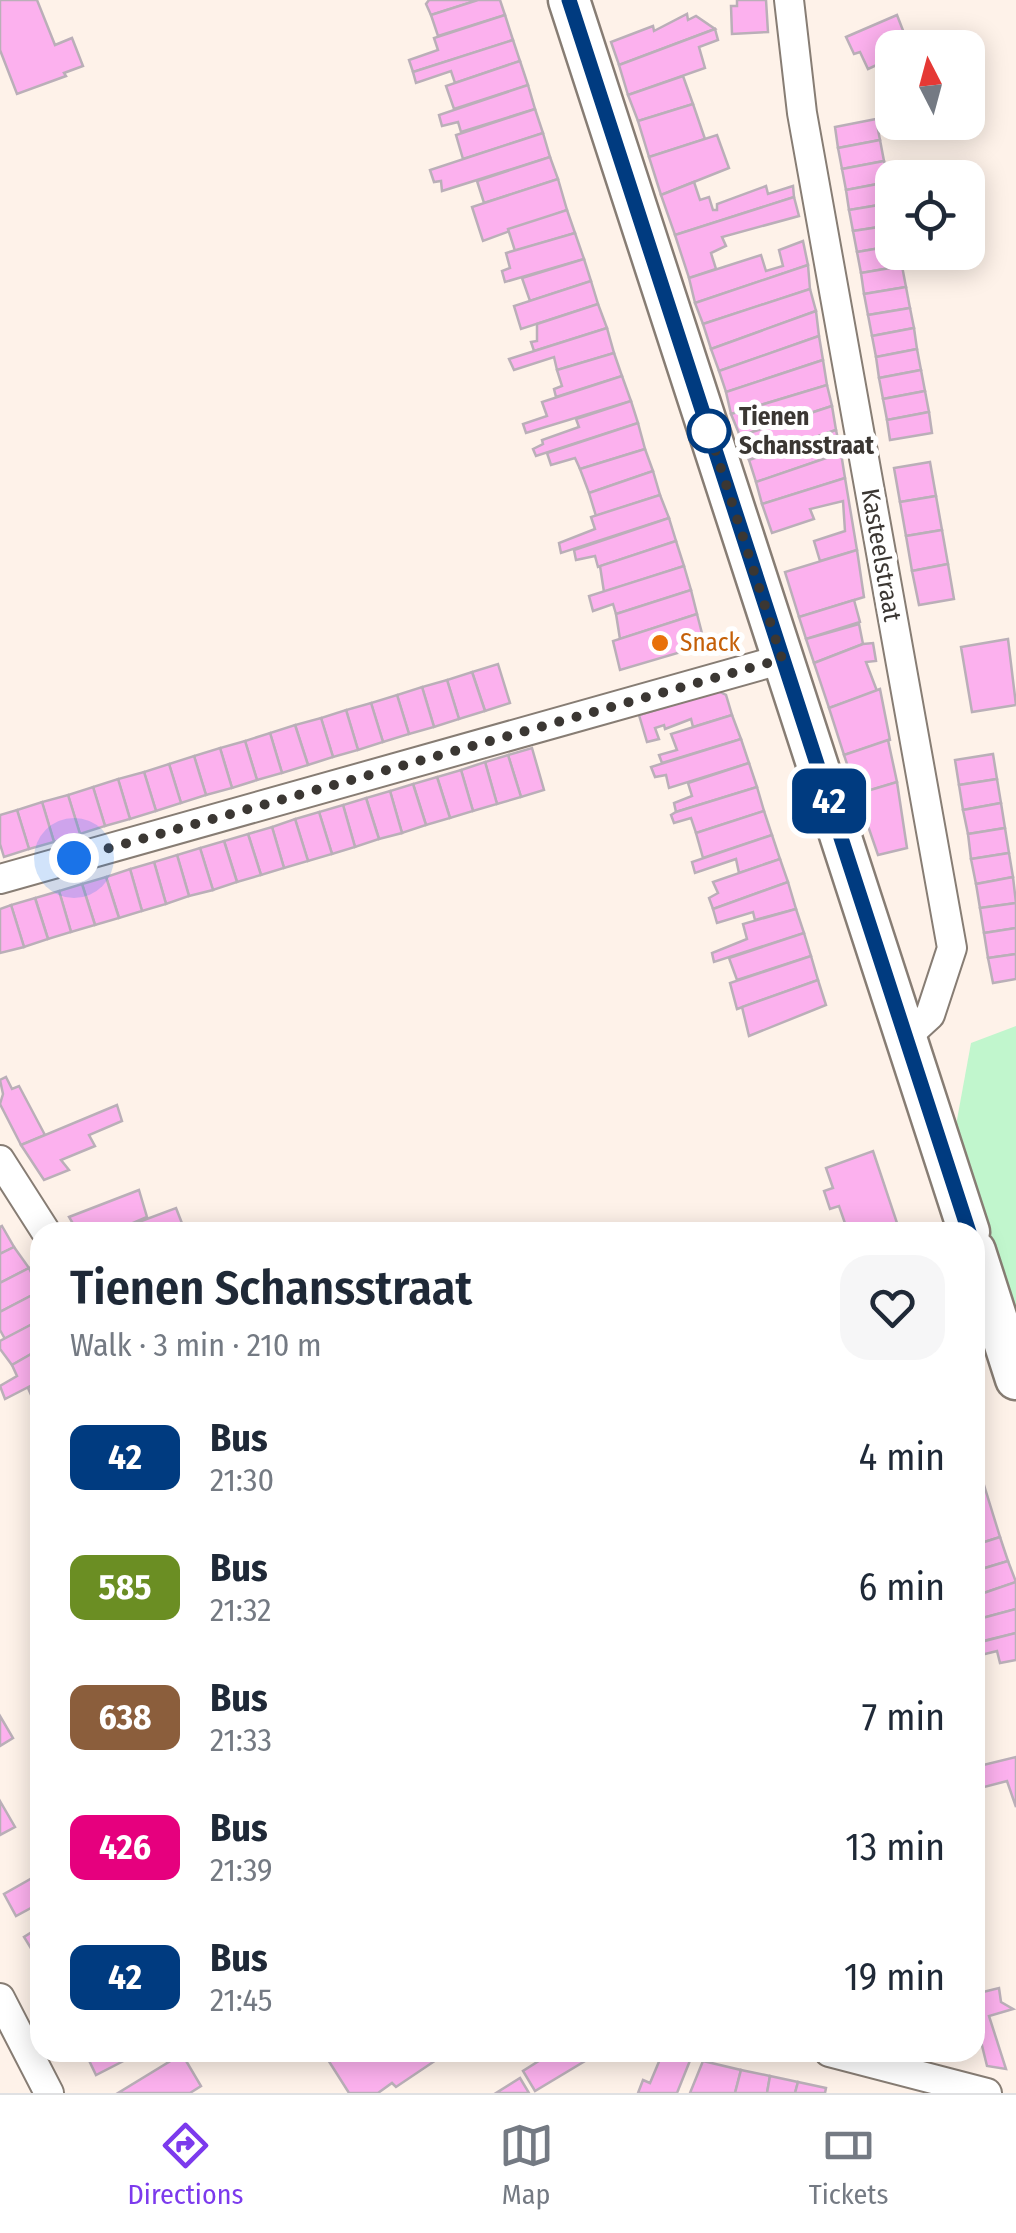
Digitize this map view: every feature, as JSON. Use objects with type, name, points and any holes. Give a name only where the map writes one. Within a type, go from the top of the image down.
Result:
[{"type":"main road","points":[[569,0],[966,1222]]},
{"type":"main road","points":[[985,1283],[1016,1379]]},
{"type":"street","name":"Kasteelstraat","points":[[789,0],[802,113],[952,948],[930,1014],[906,1037]]},
{"type":"street","points":[[0,879],[782,659]]},
{"type":"street","points":[[0,1160],[40,1222]]},
{"type":"street","points":[[0,1998],[30,2056]]},
{"type":"street","points":[[33,2062],[49,2093]]},
{"type":"street","points":[[861,2062],[944,2088],[987,2093]]},
{"type":"green space","points":[[1016,1026],[1016,1330],[985,1241],[985,1222],[978,1222],[952,1147],[971,1043]]},
{"type":"building","points":[[0,0],[37,0],[55,45],[72,38],[83,66],[17,94],[0,50]]},
{"type":"building","points":[[429,0],[478,0],[431,15],[426,4]]},
{"type":"building","points":[[478,0],[500,0],[505,15],[438,36],[431,15]]},
{"type":"building","points":[[737,0],[766,0],[768,32],[732,34],[731,6],[737,6]]},
{"type":"building","points":[[687,14],[688,20],[696,16],[715,29],[619,65],[611,42],[653,26],[654,31]]},
{"type":"building","points":[[505,15],[513,40],[413,72],[409,60],[438,50],[434,38]]},
{"type":"building","points":[[897,15],[903,30],[875,30],[875,66],[868,69],[860,52],[854,54],[846,37]]},
{"type":"building","points":[[715,29],[718,40],[699,47],[705,68],[628,95],[619,65]]},
{"type":"building","points":[[513,40],[520,61],[455,83],[451,71],[416,83],[413,72]]},
{"type":"building","points":[[520,61],[528,85],[454,109],[446,86]]},
{"type":"building","points":[[683,76],[693,104],[638,121],[628,95]]},
{"type":"building","points":[[528,85],[535,109],[461,132],[458,122],[442,126],[439,115]]},
{"type":"building","points":[[693,104],[705,139],[649,157],[638,121]]},
{"type":"building","points":[[535,109],[543,133],[463,159],[456,135]]},
{"type":"building","points":[[875,119],[875,140],[880,140],[838,148],[835,127]]},
{"type":"building","points":[[543,133],[550,157],[442,191],[441,181],[434,182],[430,170]]},
{"type":"building","points":[[717,135],[729,168],[661,195],[649,157]]},
{"type":"building","points":[[880,140],[884,160],[842,169],[838,148]]},
{"type":"building","points":[[550,157],[558,179],[484,203],[477,181]]},
{"type":"building","points":[[875,163],[875,184],[846,190],[842,169]]},
{"type":"building","points":[[558,179],[567,210],[483,241],[472,207]]},
{"type":"building","points":[[694,182],[700,200],[709,197],[713,210],[717,210],[717,204],[766,186],[768,194],[793,186],[794,197],[675,235],[661,195]]},
{"type":"building","points":[[875,184],[875,206],[849,210],[846,190]]},
{"type":"building","points":[[794,197],[799,216],[722,237],[726,246],[711,253],[716,269],[689,278],[675,235]]},
{"type":"building","points":[[875,206],[875,228],[853,231],[849,210]]},
{"type":"building","points":[[567,210],[575,233],[515,251],[508,229]]},
{"type":"building","points":[[875,228],[875,249],[857,252],[853,231]]},
{"type":"building","points":[[575,233],[584,259],[505,282],[502,271],[510,268],[506,253]]},
{"type":"building","points":[[803,241],[808,265],[695,303],[689,278],[761,255],[766,271],[783,266],[779,250]]},
{"type":"building","points":[[875,249],[875,270],[879,270],[861,273],[857,252]]},
{"type":"building","points":[[584,259],[591,281],[530,301],[522,278]]},
{"type":"building","points":[[808,265],[810,289],[703,324],[695,303]]},
{"type":"building","points":[[903,270],[906,287],[864,294],[861,273]]},
{"type":"building","points":[[591,281],[598,304],[521,329],[514,306]]},
{"type":"building","points":[[906,287],[910,308],[868,315],[864,294]]},
{"type":"building","points":[[810,289],[816,311],[711,349],[703,324]]},
{"type":"building","points":[[598,304],[607,328],[534,351],[531,342],[537,341],[537,324]]},
{"type":"building","points":[[910,308],[914,328],[872,336],[868,315]]},
{"type":"building","points":[[816,311],[819,336],[719,371],[711,349]]},
{"type":"building","points":[[607,328],[614,353],[557,370],[554,357],[514,370],[509,359]]},
{"type":"building","points":[[914,328],[917,349],[876,357],[872,336]]},
{"type":"building","points":[[819,336],[823,360],[726,392],[719,371]]},
{"type":"building","points":[[917,349],[921,370],[879,378],[876,357]]},
{"type":"building","points":[[614,353],[622,376],[556,397],[554,389],[562,386],[557,370]]},
{"type":"building","points":[[823,360],[827,385],[731,414],[726,392]]},
{"type":"building","points":[[921,370],[925,391],[883,399],[879,378]]},
{"type":"building","points":[[622,376],[631,401],[526,433],[523,424],[547,416],[542,402]]},
{"type":"building","points":[[827,385],[832,406],[740,436],[731,414]]},
{"type":"building","points":[[925,391],[929,412],[887,420],[883,399]]},
{"type":"building","points":[[631,401],[638,423],[536,456],[533,449],[543,444],[542,440],[579,427],[576,419]]},
{"type":"building","points":[[832,406],[836,430],[749,460],[740,436]]},
{"type":"building","points":[[929,412],[932,433],[890,440],[887,420]]},
{"type":"building","points":[[638,423],[645,449],[580,469],[575,458],[551,465],[547,453]]},
{"type":"building","points":[[836,430],[841,453],[756,482],[749,460]]},
{"type":"building","points":[[645,449],[653,471],[589,493],[580,469]]},
{"type":"building","points":[[841,453],[845,478],[762,504],[756,482]]},
{"type":"building","points":[[930,462],[936,496],[900,502],[894,468]]},
{"type":"building","points":[[653,471],[660,495],[596,516],[589,493]]},
{"type":"building","points":[[845,478],[857,550],[820,561],[814,541],[845,531],[843,501],[810,509],[814,519],[772,533],[762,504]]},
{"type":"building","points":[[660,495],[669,518],[561,553],[559,543],[595,529],[591,517]]},
{"type":"building","points":[[936,496],[942,530],[906,536],[900,502]]},
{"type":"building","points":[[669,518],[676,541],[598,567],[595,556],[576,560],[574,550]]},
{"type":"building","points":[[942,530],[948,564],[912,571],[906,536]]},
{"type":"building","points":[[676,541],[684,566],[604,592],[600,566]]},
{"type":"building","points":[[857,550],[864,597],[799,617],[785,572]]},
{"type":"building","points":[[948,564],[954,599],[919,605],[912,571]]},
{"type":"building","points":[[684,566],[691,590],[616,614],[613,604],[593,611],[589,596]]},
{"type":"building","points":[[691,590],[697,614],[620,639],[616,614]]},
{"type":"building","points":[[854,600],[860,622],[806,639],[799,617]]},
{"type":"building","name":"Snack","points":[[697,614],[705,645],[620,670],[613,641]]},
{"type":"building","points":[[859,624],[863,644],[814,663],[806,639]]},
{"type":"building","points":[[1008,639],[1016,705],[972,712],[961,647]]},
{"type":"building","points":[[873,643],[876,661],[866,662],[877,691],[829,708],[814,663]]},
{"type":"building","points":[[498,664],[510,703],[485,711],[472,672]]},
{"type":"building","points":[[472,672],[485,711],[459,719],[447,680]]},
{"type":"building","points":[[447,680],[459,719],[434,727],[422,687]]},
{"type":"building","points":[[422,687],[434,727],[409,734],[397,695]]},
{"type":"building","points":[[880,689],[890,740],[844,755],[829,708]]},
{"type":"building","points":[[718,691],[726,695],[732,715],[693,727],[691,719],[665,729],[664,725],[655,728],[659,739],[647,742],[639,715]]},
{"type":"building","points":[[397,695],[409,734],[383,742],[371,703]]},
{"type":"building","points":[[371,703],[383,742],[358,750],[346,710]]},
{"type":"building","points":[[346,710],[358,750],[333,757],[321,718]]},
{"type":"building","points":[[732,715],[741,739],[662,763],[659,755],[677,750],[671,734]]},
{"type":"building","points":[[321,718],[333,757],[308,765],[295,725]]},
{"type":"building","points":[[295,725],[308,765],[282,773],[270,733]]},
{"type":"building","points":[[270,733],[282,773],[257,780],[245,741]]},
{"type":"building","points":[[741,739],[749,763],[669,788],[666,775],[655,777],[651,767]]},
{"type":"building","points":[[888,740],[897,782],[857,794],[844,755]]},
{"type":"building","points":[[245,741],[257,780],[232,788],[220,748]]},
{"type":"building","points":[[220,748],[232,788],[206,795],[194,756]]},
{"type":"building","points":[[532,748],[544,790],[521,797],[508,755]]},
{"type":"building","points":[[993,754],[997,779],[959,785],[955,760]]},
{"type":"building","points":[[508,755],[521,797],[497,804],[485,762]]},
{"type":"building","points":[[194,756],[206,795],[181,803],[169,764]]},
{"type":"building","points":[[485,762],[497,804],[473,811],[461,770]]},
{"type":"building","points":[[749,763],[757,787],[676,812],[674,803],[692,796],[688,783]]},
{"type":"building","points":[[169,764],[181,803],[156,811],[144,772]]},
{"type":"building","points":[[461,770],[473,811],[450,818],[437,777]]},
{"type":"building","points":[[144,772],[156,811],[130,819],[118,779]]},
{"type":"building","points":[[437,777],[450,818],[426,825],[413,784]]},
{"type":"building","points":[[118,779],[130,819],[105,826],[93,787]]},
{"type":"building","points":[[997,779],[1001,803],[963,810],[959,785]]},
{"type":"building","points":[[897,782],[907,848],[878,855],[857,794]]},
{"type":"building","points":[[413,784],[426,825],[402,833],[390,791]]},
{"type":"building","points":[[93,787],[105,826],[80,834],[68,795]]},
{"type":"building","points":[[757,787],[764,811],[696,833],[691,818],[674,823],[671,815],[676,812]]},
{"type":"building","points":[[390,791],[402,833],[379,839],[366,798]]},
{"type":"building","points":[[68,795],[80,834],[54,842],[42,802]]},
{"type":"building","points":[[366,798],[379,839],[355,847],[343,805]]},
{"type":"building","points":[[42,802],[54,842],[29,849],[17,810]]},
{"type":"building","points":[[1001,803],[1005,828],[968,834],[963,810]]},
{"type":"building","points":[[343,805],[355,847],[332,854],[319,812]]},
{"type":"building","points":[[17,810],[29,849],[4,857],[0,815]]},
{"type":"building","points":[[764,811],[772,835],[703,858],[696,833]]},
{"type":"building","points":[[319,812],[332,854],[308,861],[295,819]]},
{"type":"building","points":[[295,819],[308,861],[284,868],[272,827]]},
{"type":"building","points":[[272,827],[284,868],[261,875],[248,834]]},
{"type":"building","points":[[1005,828],[1009,853],[971,859],[968,834]]},
{"type":"building","points":[[248,834],[261,875],[237,882],[224,841]]},
{"type":"building","points":[[772,835],[780,859],[739,873],[736,859],[695,873],[692,862]]},
{"type":"building","points":[[224,841],[237,882],[213,890],[200,848]]},
{"type":"building","points":[[200,848],[213,890],[189,896],[177,855]]},
{"type":"building","points":[[1009,853],[1013,877],[976,884],[971,859]]},
{"type":"building","points":[[177,855],[189,896],[166,904],[154,862]]},
{"type":"building","points":[[780,859],[788,882],[713,909],[709,898],[718,893],[713,882]]},
{"type":"building","points":[[154,862],[166,904],[142,911],[130,869]]},
{"type":"building","points":[[130,869],[142,911],[119,918],[106,877]]},
{"type":"building","points":[[106,877],[119,918],[95,925],[82,884]]},
{"type":"building","points":[[1013,877],[1016,903],[980,908],[976,884]]},
{"type":"building","points":[[788,882],[796,909],[755,920],[753,912],[717,923],[713,909]]},
{"type":"building","points":[[82,884],[95,925],[71,932],[59,891]]},
{"type":"building","points":[[59,891],[71,932],[48,939],[35,898]]},
{"type":"building","points":[[35,898],[48,939],[24,947],[11,905]]},
{"type":"building","points":[[1016,903],[1016,928],[984,933],[980,908]]},
{"type":"building","points":[[11,905],[24,947],[0,953],[0,909]]},
{"type":"building","points":[[796,909],[804,933],[714,962],[712,953],[747,939],[743,924]]},
{"type":"building","points":[[1016,928],[1016,954],[988,958],[984,933]]},
{"type":"building","points":[[804,933],[811,956],[737,980],[729,958]]},
{"type":"building","points":[[1016,954],[1016,979],[993,983],[988,958]]},
{"type":"building","points":[[811,956],[818,980],[737,1009],[730,983]]},
{"type":"building","points":[[818,980],[826,1005],[749,1036],[742,1007]]},
{"type":"building","points":[[6,1077],[12,1089],[19,1086],[45,1135],[21,1145],[0,1104],[0,1080]]},
{"type":"building","points":[[117,1105],[122,1121],[89,1135],[95,1146],[61,1160],[69,1170],[44,1180],[21,1145]]},
{"type":"building","points":[[873,1151],[897,1222],[845,1222],[839,1206],[830,1209],[824,1191],[833,1188],[826,1168]]},
{"type":"building","points":[[139,1190],[147,1217],[135,1222],[72,1222],[69,1217]]},
{"type":"building","points":[[176,1208],[181,1222],[139,1222]]},
{"type":"building","points":[[0,1227],[14,1247],[0,1254]]},
{"type":"building","points":[[14,1247],[29,1268],[0,1283],[0,1254]]},
{"type":"building","points":[[29,1268],[30,1296],[0,1312],[0,1283]]},
{"type":"building","points":[[30,1296],[30,1325],[5,1339],[0,1330],[0,1312]]},
{"type":"building","points":[[30,1325],[30,1355],[12,1365],[0,1349],[0,1341]]},
{"type":"building","points":[[30,1355],[30,1386],[5,1399],[0,1386],[17,1376],[12,1365]]},
{"type":"building","points":[[985,1488],[1000,1537],[985,1542]]},
{"type":"building","points":[[1000,1537],[1008,1561],[985,1568],[985,1542]]},
{"type":"building","points":[[1008,1561],[1016,1582],[985,1593],[985,1568]]},
{"type":"building","points":[[1016,1582],[1016,1609],[985,1617],[985,1593]]},
{"type":"building","points":[[1016,1609],[1016,1633],[985,1641],[985,1617]]},
{"type":"building","points":[[1016,1633],[1016,1660],[1000,1663],[997,1651],[985,1654],[985,1641]]},
{"type":"building","points":[[0,1716],[13,1738],[0,1746]]},
{"type":"building","points":[[1016,1757],[1016,1807],[1007,1781],[985,1787],[985,1765]]},
{"type":"building","points":[[0,1801],[15,1827],[0,1835]]},
{"type":"building","points":[[30,1879],[30,1908],[16,1916],[4,1894]]},
{"type":"building","points":[[999,1988],[1001,2002],[1013,2009],[989,2016],[1006,2069],[987,2066],[985,1992]]},
{"type":"building","points":[[90,2062],[121,2062],[96,2075]]},
{"type":"building","points":[[169,2062],[187,2062],[201,2086],[190,2093],[118,2093]]},
{"type":"building","points":[[329,2062],[433,2062],[396,2087],[392,2083],[378,2093],[349,2093]]},
{"type":"building","points":[[537,2062],[583,2062],[535,2091],[523,2071]]},
{"type":"building","points":[[659,2062],[689,2062],[677,2093],[638,2093],[643,2080],[650,2083]]},
{"type":"building","points":[[703,2062],[741,2070],[735,2093],[690,2093]]},
{"type":"building","points":[[741,2070],[770,2076],[767,2093],[735,2093]]},
{"type":"building","points":[[770,2076],[798,2082],[795,2093],[767,2093]]},
{"type":"building","points":[[520,2078],[529,2093],[496,2093]]},
{"type":"building","points":[[798,2082],[826,2088],[825,2093],[795,2093]]},
{"type":"bus line","name":"42","points":[[569,0],[966,1222]]},
{"type":"place","name":"Tienen Schansstraat","points":[[709,431]]},
{"type":"place","name":"Snack","points":[[660,643]]},
{"type":"route","points":[[74,858],[782,659],[709,431]]}]
